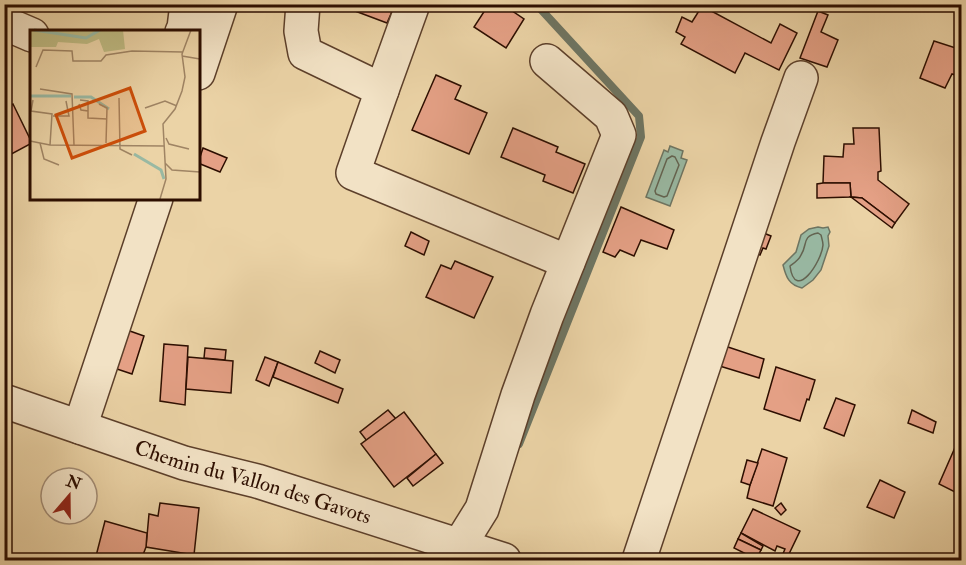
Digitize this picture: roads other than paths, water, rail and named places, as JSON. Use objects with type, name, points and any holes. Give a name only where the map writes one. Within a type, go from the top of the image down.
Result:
[{"type":"street","points":[[183,30],[187,4]]},
{"type":"street","points":[[200,67],[221,4]]},
{"type":"street","points":[[303,4],[301,31],[305,53],[382,90]]},
{"type":"street","points":[[413,4],[353,173],[568,262]]},
{"type":"street","points":[[4,23],[30,34]]},
{"type":"street","points":[[459,546],[482,509],[518,395],[547,315],[619,135],[611,116],[547,60]]},
{"type":"street","points":[[639,561],[801,78]]},
{"type":"street","points":[[80,427],[155,200]]},
{"type":"street","name":"Chemin du Vallon des Gavots","points":[[4,401],[184,464],[257,481],[504,561]]},
{"type":"water","points":[[670,146],[683,151],[681,158],[687,160],[670,206],[646,197],[664,150],[668,152]]},
{"type":"water","points":[[828,227],[829,246],[821,270],[802,288],[789,280],[783,265],[796,252],[801,235],[809,229]]},
{"type":"waterway","points":[[519,444],[641,137],[639,116],[536,4]]}]
